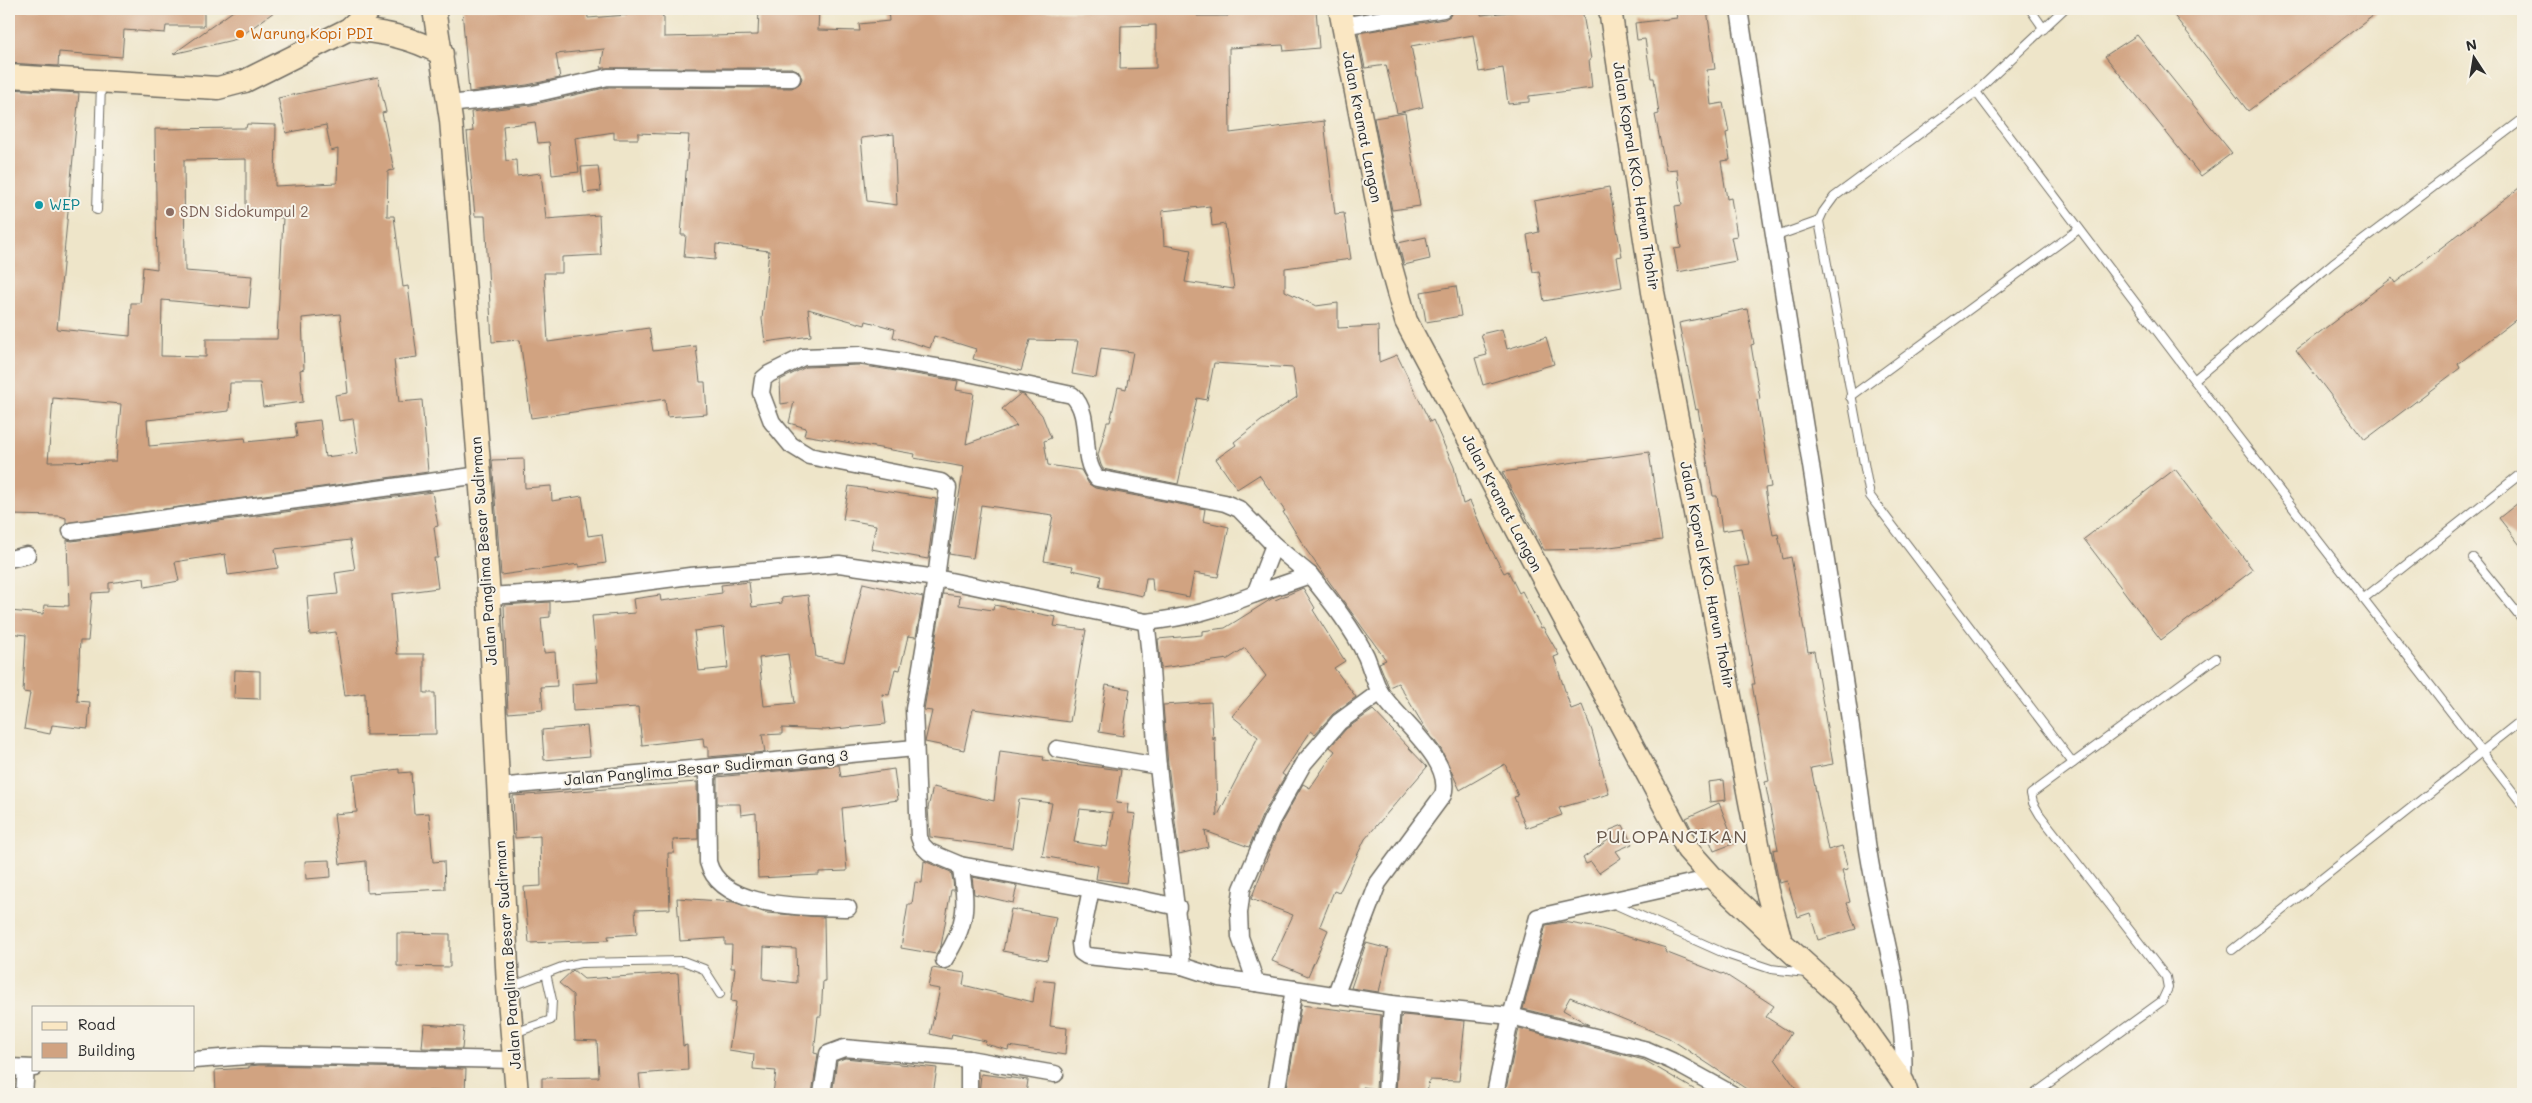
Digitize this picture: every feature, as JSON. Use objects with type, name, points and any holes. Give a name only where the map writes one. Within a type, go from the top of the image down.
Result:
[{"type":"main road","points":[[349,29],[361,9]]},
{"type":"main road","points":[[9,76],[218,88],[245,81],[349,29],[370,9]]},
{"type":"main road","name":"Jalan Panglima Besar Sudirman","points":[[434,9],[449,104],[480,475],[489,596],[508,988],[517,1094]]},
{"type":"main road","points":[[440,9],[442,54]]},
{"type":"main road","name":"Jalan Kopral KKO. Harun Thohir","points":[[1610,9],[1653,292],[1767,891],[1781,942]]},
{"type":"main road","name":"Jalan Kramat Langon","points":[[1341,17],[1387,253],[1406,322],[1688,850],[1713,878],[1781,942]]},
{"type":"main road","points":[[349,29],[388,33],[403,37],[420,42],[442,54]]},
{"type":"main road","points":[[1781,942],[1844,1000],[1905,1088]]},
{"type":"street","points":[[1341,17],[1443,9]]},
{"type":"street","points":[[1739,9],[1773,237],[1822,538],[1875,895],[1894,972],[1905,1056],[1905,1088]]},
{"type":"street","points":[[449,104],[529,95],[608,77],[792,78]]},
{"type":"street","points":[[1178,907],[960,865],[929,852],[922,845],[919,837],[914,748],[914,709],[949,492],[946,485],[808,456],[791,445],[772,422],[760,393],[763,379],[768,374],[803,357],[860,355],[955,370],[1072,396],[1080,408],[1089,465],[1097,478],[1225,503],[1240,509],[1274,545],[1310,575],[1331,602],[1366,655],[1380,692],[1436,760],[1446,786],[1444,795],[1378,883],[1335,996]]},
{"type":"street","points":[[71,532],[480,475]]},
{"type":"street","points":[[1255,594],[1274,545]]},
{"type":"street","points":[[9,559],[27,555]]},
{"type":"street","points":[[489,596],[583,590],[690,576],[839,564],[936,578],[1146,622],[1177,619],[1210,612],[1310,575]]},
{"type":"street","points":[[1146,622],[1152,664],[1158,766],[1169,864],[1178,907],[1182,966]]},
{"type":"street","points":[[1256,983],[1240,937],[1239,913],[1242,889],[1253,863],[1271,821],[1303,764],[1339,722],[1380,692]]},
{"type":"street","name":"Jalan Panglima Besar Sudirman Gang 3","points":[[497,787],[914,748]]},
{"type":"street","points":[[1057,749],[1158,766]]},
{"type":"street","points":[[707,768],[708,862],[711,875],[722,886],[746,897],[772,904],[848,908]]},
{"type":"street","points":[[944,960],[959,937],[965,903],[966,895],[960,865]]},
{"type":"street","points":[[1495,1094],[1511,1016],[1538,917],[1606,900],[1713,878]]},
{"type":"street","points":[[1092,889],[1080,943],[1081,952],[1087,956],[1182,966],[1219,978],[1335,996],[1392,1004],[1511,1016],[1647,1050],[1672,1061],[1732,1094]]},
{"type":"street","points":[[1276,1094],[1294,989]]},
{"type":"street","points":[[1386,1094],[1392,1004]]},
{"type":"street","points":[[822,1094],[828,1054],[844,1048],[969,1059],[1055,1074]]},
{"type":"street","points":[[195,1060],[260,1055],[514,1060]]},
{"type":"street","points":[[969,1059],[969,1094]]},
{"type":"street","points":[[9,1067],[30,1068],[24,1094]]},
{"type":"lane","points":[[2030,9],[2044,29]]},
{"type":"lane","points":[[1773,237],[1819,221],[1834,197],[1976,92],[2064,9]]},
{"type":"lane","points":[[97,210],[101,82]]},
{"type":"lane","points":[[1976,92],[2194,380],[2523,805]]},
{"type":"lane","points":[[2194,380],[2333,263],[2523,119]]},
{"type":"lane","points":[[1819,221],[1864,474],[1870,496],[2072,764]]},
{"type":"lane","points":[[1850,397],[2079,229]]},
{"type":"lane","points":[[2363,599],[2523,472]]},
{"type":"lane","points":[[2473,558],[2523,620]]},
{"type":"lane","points":[[2034,1094],[2162,1000],[2168,988],[2166,977],[2040,815],[2032,803],[2031,794],[2216,658]]},
{"type":"lane","points":[[2232,950],[2523,719]]},
{"type":"lane","points":[[1606,900],[1648,921],[1726,954],[1771,969],[1813,973]]},
{"type":"lane","points":[[508,988],[546,973],[580,964],[683,961],[704,969],[720,994]]},
{"type":"lane","points":[[512,1034],[551,1020],[552,1000],[546,973]]},
{"type":"building","points":[[9,9],[204,9],[204,26],[166,26],[165,33],[124,30],[122,57],[59,52],[58,66],[9,63]]},
{"type":"building","points":[[236,9],[278,9],[237,39],[173,54]]},
{"type":"building","points":[[462,9],[587,9],[588,18],[627,15],[628,9],[662,9],[664,37],[758,35],[759,9],[819,9],[818,30],[860,31],[859,24],[889,21],[888,9],[1042,9],[1041,11],[1089,11],[1089,9],[1197,9],[1197,16],[1228,16],[1228,9],[1316,9],[1319,48],[1284,51],[1283,45],[1229,48],[1230,133],[1324,121],[1335,214],[1344,213],[1351,259],[1285,268],[1285,291],[1316,306],[1338,303],[1338,328],[1378,326],[1379,362],[1397,355],[1430,422],[1433,420],[1454,467],[1463,504],[1470,501],[1491,549],[1504,573],[1508,571],[1519,593],[1522,591],[1541,628],[1543,627],[1559,655],[1554,657],[1571,709],[1582,705],[1592,731],[1609,794],[1559,808],[1562,815],[1526,828],[1514,797],[1518,796],[1505,764],[1460,790],[1441,749],[1425,728],[1398,683],[1389,687],[1379,663],[1386,660],[1307,551],[1283,512],[1285,511],[1259,475],[1237,489],[1216,459],[1236,445],[1234,442],[1261,421],[1297,397],[1293,368],[1214,363],[1207,400],[1197,398],[1178,484],[1103,469],[1101,465],[1098,455],[1107,422],[1110,422],[1118,387],[1126,389],[1133,352],[1101,348],[1096,378],[1072,374],[1078,341],[1030,340],[1021,371],[973,359],[976,349],[934,336],[930,348],[893,337],[895,329],[866,321],[865,325],[808,309],[811,336],[765,342],[762,319],[769,251],[716,244],[715,260],[684,257],[686,235],[681,235],[689,135],[638,133],[638,139],[614,139],[614,132],[575,138],[579,172],[552,175],[549,142],[538,143],[535,122],[503,126],[506,161],[516,160],[517,176],[541,173],[546,219],[599,215],[601,255],[562,257],[562,273],[544,273],[548,342],[649,328],[653,351],[696,346],[700,382],[705,382],[707,414],[667,417],[665,399],[531,418],[520,340],[492,342],[485,216],[475,216],[467,132],[473,131],[471,112],[531,105],[609,87],[792,88],[800,83],[802,78],[797,70],[792,68],[601,68],[604,49],[556,54],[560,78],[527,85],[469,92]],"holes":[[[1156,25],[1156,68],[1120,69],[1121,26]],[[894,134],[897,205],[867,201],[861,138]],[[1210,206],[1212,226],[1225,224],[1234,289],[1185,282],[1191,250],[1164,245],[1162,211]]]},
{"type":"building","points":[[1353,9],[1384,9],[1354,14]]},
{"type":"building","points":[[1453,9],[1465,9],[1465,12],[1481,10],[1481,15],[1542,9],[1582,9],[1591,59],[1589,60],[1592,88],[1529,96],[1529,102],[1508,104],[1503,68],[1479,72],[1473,35],[1411,46],[1423,107],[1397,113],[1386,65],[1365,68],[1358,33],[1445,19],[1450,16]]},
{"type":"building","points":[[1675,9],[1707,9],[1715,69],[1707,70],[1711,105],[1723,103],[1729,132],[1726,133],[1730,160],[1721,161],[1727,199],[1731,198],[1737,236],[1731,237],[1736,261],[1678,272],[1674,249],[1681,248],[1675,206],[1682,205],[1677,169],[1666,170],[1655,115],[1659,114],[1654,78],[1651,78],[1645,39],[1637,40],[1635,23],[1677,18]]},
{"type":"building","points":[[2169,9],[2382,9],[2248,111]]},
{"type":"building","points":[[2137,35],[2232,153],[2201,176],[2105,56]]},
{"type":"building","points":[[378,77],[386,112],[382,113],[394,170],[388,171],[387,216],[394,216],[403,287],[408,286],[417,357],[394,360],[399,402],[422,400],[428,472],[66,523],[66,518],[60,516],[9,515],[9,89],[79,93],[57,329],[130,336],[131,303],[140,303],[143,267],[157,269],[155,129],[246,128],[247,124],[276,125],[275,186],[337,183],[338,149],[331,151],[326,125],[286,133],[278,98]],"holes":[[[246,159],[246,215],[283,218],[277,339],[206,339],[206,357],[161,356],[162,300],[249,308],[252,276],[185,271],[184,160]],[[340,314],[348,393],[335,395],[339,421],[353,419],[358,453],[325,457],[320,420],[295,423],[297,437],[246,442],[245,438],[149,446],[147,420],[229,411],[230,383],[260,383],[263,407],[303,402],[300,370],[304,369],[302,318]],[[53,398],[121,404],[116,461],[48,462]]]},
{"type":"building","points":[[1405,113],[1420,206],[1392,210],[1374,118]]},
{"type":"building","points":[[598,166],[601,191],[584,193],[581,167]]},
{"type":"building","points":[[2523,185],[2523,314],[2458,364],[2460,368],[2365,440],[2296,350],[2392,278],[2395,283]]},
{"type":"building","points":[[1609,187],[1622,256],[1617,257],[1622,287],[1544,301],[1539,271],[1533,272],[1527,235],[1539,232],[1534,201]]},
{"type":"building","points":[[1426,237],[1430,259],[1404,265],[1398,243]]},
{"type":"building","points":[[1456,286],[1461,316],[1426,322],[1421,292]]},
{"type":"building","points":[[1747,309],[1754,344],[1751,345],[1760,399],[1757,400],[1771,487],[1765,488],[1773,535],[1778,534],[1783,559],[1791,557],[1808,652],[1814,651],[1833,764],[1811,768],[1828,850],[1842,846],[1848,869],[1842,870],[1850,902],[1847,903],[1856,929],[1818,940],[1810,913],[1798,917],[1787,881],[1779,883],[1773,850],[1778,849],[1765,782],[1769,781],[1752,684],[1755,684],[1734,567],[1749,565],[1741,528],[1722,531],[1717,496],[1713,496],[1698,409],[1696,410],[1679,323]]},
{"type":"building","points":[[1502,329],[1507,349],[1546,337],[1554,364],[1483,385],[1475,358],[1487,355],[1481,334]]},
{"type":"building","points":[[859,365],[958,381],[956,390],[974,393],[966,444],[1017,426],[1002,409],[1020,394],[1024,395],[1042,415],[1051,438],[1044,441],[1048,465],[1081,470],[1089,484],[1095,488],[1205,509],[1203,521],[1229,527],[1218,577],[1194,573],[1189,597],[1153,590],[1152,578],[1146,578],[1143,596],[1099,587],[1101,576],[1072,570],[1073,566],[1044,561],[1053,515],[981,505],[973,558],[949,554],[964,467],[914,458],[915,454],[804,435],[806,428],[789,423],[794,402],[781,404],[780,380],[806,367]]},
{"type":"building","points":[[1649,452],[1662,540],[1595,549],[1544,550],[1502,472]]},
{"type":"building","points":[[524,459],[525,488],[551,486],[552,501],[582,496],[588,536],[602,534],[606,563],[579,567],[579,564],[501,575],[492,460]]},
{"type":"building","points":[[2175,469],[2253,570],[2161,640],[2084,539]]},
{"type":"building","points":[[849,486],[936,499],[928,559],[871,549],[876,525],[843,519]]},
{"type":"building","points":[[432,492],[438,526],[434,527],[438,558],[434,558],[438,588],[392,594],[397,654],[424,654],[424,693],[435,693],[436,734],[366,735],[365,693],[345,696],[336,632],[310,635],[307,597],[338,594],[335,573],[355,570],[350,540],[275,549],[278,568],[228,575],[225,554],[175,562],[179,581],[145,587],[144,578],[109,583],[109,592],[92,593],[88,641],[80,641],[77,701],[90,702],[88,729],[52,725],[50,734],[24,729],[30,693],[23,692],[26,635],[9,633],[9,611],[43,614],[44,605],[69,606],[67,540],[72,541]]},
{"type":"building","points":[[2523,499],[2523,549],[2499,518]]},
{"type":"building","points":[[749,582],[752,607],[782,603],[781,598],[808,595],[816,657],[844,662],[863,583],[923,597],[916,637],[908,636],[900,670],[895,669],[889,695],[882,694],[886,724],[825,730],[782,728],[782,734],[762,735],[765,752],[708,757],[708,747],[704,747],[703,738],[642,745],[638,707],[573,711],[572,684],[598,682],[592,616],[635,613],[633,599],[660,595],[661,601],[722,593],[721,585]],"holes":[[[724,627],[728,668],[699,671],[694,631]],[[788,654],[795,703],[764,706],[759,658]]]},
{"type":"building","points":[[1303,588],[1315,608],[1313,610],[1345,661],[1334,668],[1356,697],[1333,714],[1315,734],[1311,731],[1282,774],[1285,776],[1262,816],[1249,847],[1205,831],[1208,847],[1179,854],[1163,705],[1211,702],[1213,740],[1215,737],[1217,817],[1258,737],[1232,716],[1266,676],[1245,648],[1228,659],[1161,668],[1158,639],[1202,635],[1202,631],[1225,628],[1273,598],[1275,600]]},
{"type":"building","points":[[943,594],[960,596],[959,605],[993,610],[994,605],[1056,617],[1054,626],[1086,630],[1070,722],[973,709],[964,750],[925,742],[932,711],[924,710]]},
{"type":"building","points":[[550,602],[550,617],[541,618],[544,653],[555,652],[557,686],[541,687],[543,710],[508,713],[504,605]]},
{"type":"building","points":[[235,670],[260,671],[260,699],[234,698]]},
{"type":"building","points":[[1106,685],[1130,689],[1123,736],[1099,732]]},
{"type":"building","points":[[1373,710],[1427,767],[1365,839],[1339,893],[1334,891],[1320,926],[1328,930],[1308,976],[1272,961],[1293,915],[1251,899],[1280,825],[1303,784],[1310,788],[1335,751],[1330,747],[1346,729]]},
{"type":"building","points":[[587,726],[590,756],[544,760],[542,730]]},
{"type":"building","points":[[1000,751],[1044,757],[1043,760],[1121,770],[1116,803],[1129,804],[1128,813],[1136,814],[1126,883],[1096,879],[1098,866],[1042,856],[1052,803],[1019,799],[1012,848],[930,837],[928,808],[933,787],[994,801]],"holes":[[[1080,809],[1113,813],[1107,847],[1074,842]]]},
{"type":"building","points":[[839,765],[841,777],[894,769],[898,800],[842,808],[847,871],[819,872],[819,875],[758,878],[756,813],[741,815],[740,804],[717,804],[717,777]]},
{"type":"building","points":[[399,769],[399,773],[411,772],[414,814],[429,813],[433,862],[444,861],[445,889],[367,893],[366,861],[340,864],[334,814],[357,812],[353,775]]},
{"type":"building","points":[[1724,780],[1726,800],[1710,802],[1708,782]]},
{"type":"building","points":[[697,782],[698,839],[673,840],[674,853],[668,853],[670,909],[635,910],[637,934],[608,936],[609,940],[529,943],[524,887],[541,886],[540,836],[515,838],[513,796]]},
{"type":"building","points":[[1719,803],[1735,843],[1714,851],[1704,827],[1693,832],[1686,818]]},
{"type":"building","points":[[1623,825],[1632,844],[1616,851],[1621,858],[1599,873],[1591,862],[1586,864],[1583,858],[1611,838],[1610,830]]},
{"type":"building","points":[[330,860],[331,877],[306,879],[305,861]]},
{"type":"building","points":[[924,861],[951,872],[953,881],[954,890],[951,890],[941,946],[936,954],[901,948],[908,904],[912,904],[915,882],[922,883]]},
{"type":"building","points":[[972,877],[1017,886],[1013,903],[974,894]]},
{"type":"building","points":[[677,898],[734,902],[766,913],[824,917],[825,981],[823,981],[821,1016],[818,1016],[814,1053],[818,1054],[812,1094],[773,1094],[776,1071],[753,1069],[754,1054],[729,1050],[736,1002],[731,1001],[735,968],[731,968],[732,945],[725,945],[725,938],[680,941]],"holes":[[[764,947],[796,949],[797,983],[763,979]]]},
{"type":"building","points":[[1011,909],[1056,917],[1047,960],[1003,951]]},
{"type":"building","points":[[1564,922],[1598,928],[1666,948],[1665,952],[1723,973],[1774,1006],[1766,1017],[1791,1033],[1775,1059],[1800,1094],[1754,1094],[1669,1038],[1570,997],[1563,1010],[1589,1025],[1523,1009],[1546,925]]},
{"type":"building","points":[[397,933],[450,934],[450,967],[397,966]]},
{"type":"building","points":[[1366,943],[1389,949],[1379,992],[1351,988]]},
{"type":"building","points":[[932,968],[965,973],[963,985],[1033,1002],[1036,980],[1055,982],[1050,1026],[1067,1028],[1065,1055],[1009,1046],[1008,1050],[985,1044],[986,1041],[952,1034],[951,1039],[930,1034],[940,989],[928,987]]},
{"type":"building","points":[[573,970],[584,979],[678,973],[683,1046],[687,1045],[688,1070],[639,1074],[641,1094],[542,1094],[542,1078],[599,1077],[597,1041],[575,1040],[573,995],[559,983]]},
{"type":"building","points":[[1301,1005],[1381,1015],[1376,1089],[1363,1087],[1363,1094],[1286,1094]]},
{"type":"building","points":[[1403,1015],[1465,1021],[1459,1081],[1429,1080],[1427,1094],[1396,1091],[1401,1017]]},
{"type":"building","points":[[424,1024],[464,1027],[462,1049],[422,1048]]},
{"type":"building","points":[[1519,1028],[1644,1060],[1702,1094],[1505,1094]]},
{"type":"building","points":[[845,1058],[937,1068],[933,1094],[832,1094],[837,1061]]},
{"type":"building","points":[[249,1066],[466,1069],[465,1092],[428,1091],[427,1094],[216,1094],[215,1070],[249,1068]]},
{"type":"building","points":[[981,1074],[1028,1080],[1026,1094],[979,1094]]},
{"type":"place","name":"Warung Kopi PDI","points":[[240,34]]},
{"type":"place","name":"WEP","points":[[39,205]]},
{"type":"place","name":"SDN Sidokumpul 2","points":[[170,212]]},
{"type":"district","name":"PULOPANCIKAN","points":[[1672,837]]}]
